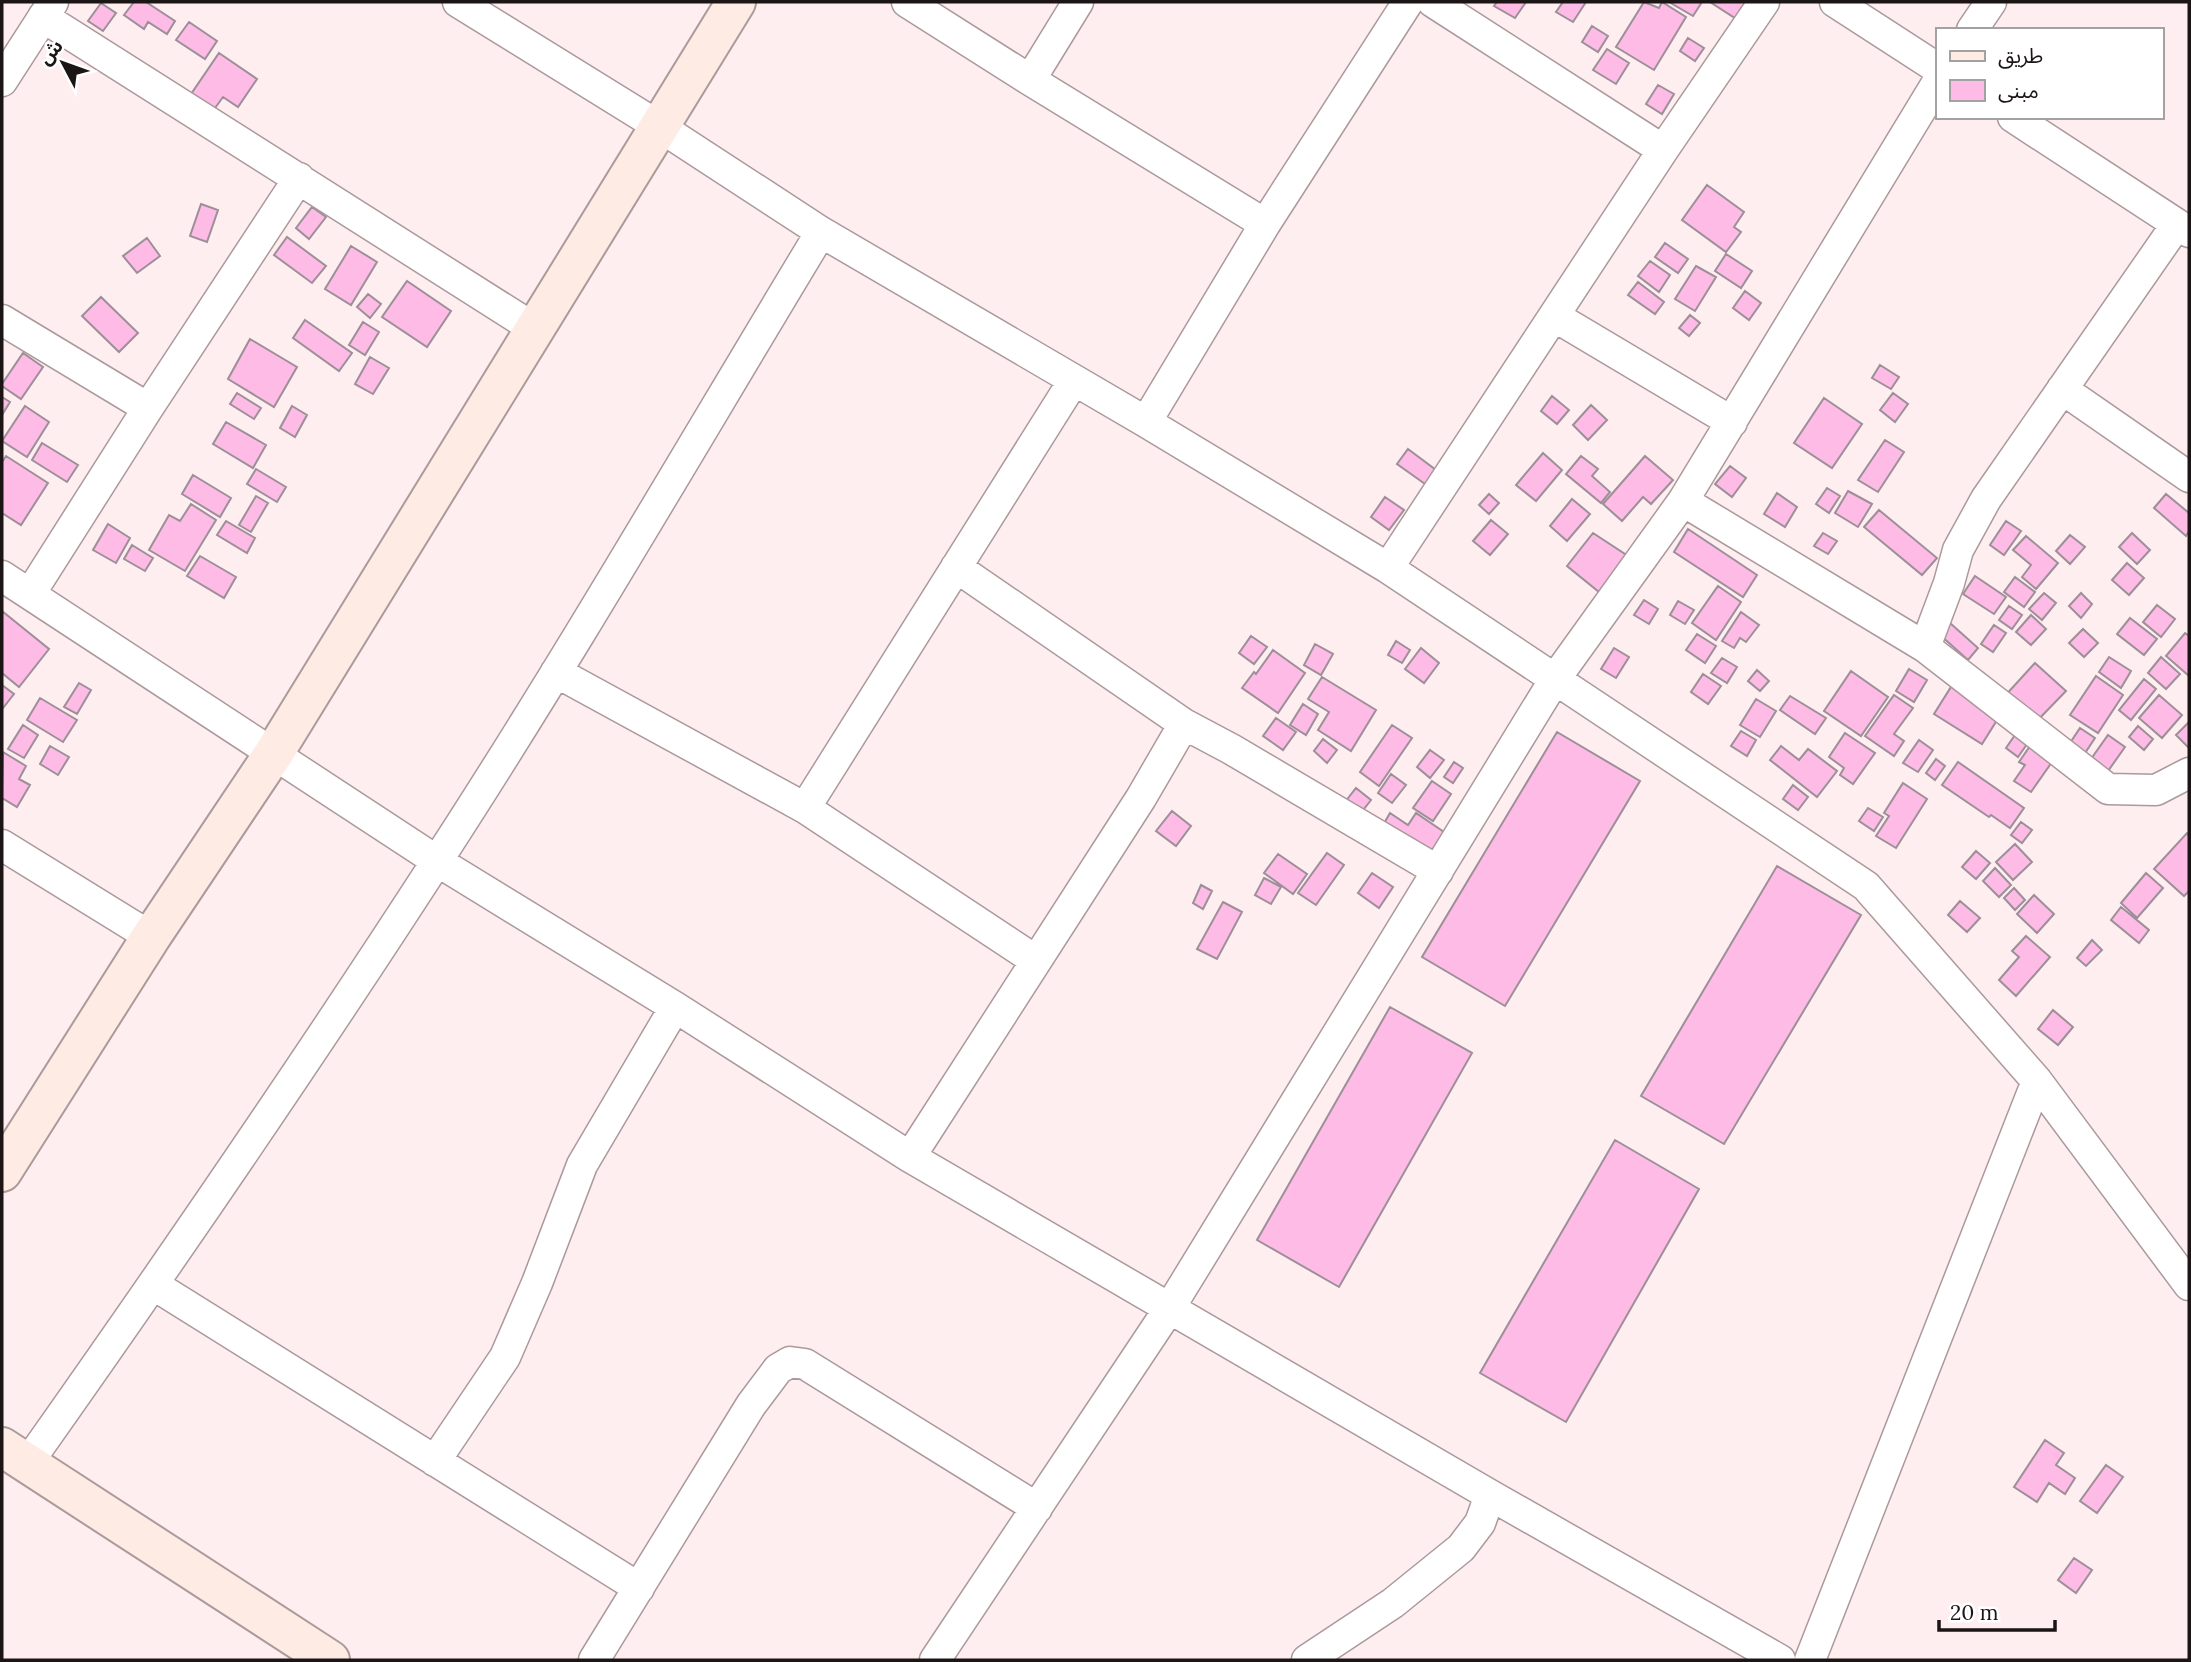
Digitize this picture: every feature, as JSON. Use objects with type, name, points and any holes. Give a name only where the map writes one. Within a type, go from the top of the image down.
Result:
[{"type":"street","points":[[458,2],[660,127],[821,232],[1146,422],[1388,568],[1866,886],[2037,1081],[2189,1285]]},
{"type":"street","points":[[2,1172],[151,937],[274,753],[736,2]]},
{"type":"street","points":[[907,2],[1265,224]]},
{"type":"street","points":[[1030,80],[1079,2]]},
{"type":"street","points":[[1146,422],[1265,224],[1408,2]]},
{"type":"street","points":[[1433,2],[1663,150]]},
{"type":"street","points":[[1388,568],[1663,150],[1764,2]]},
{"type":"street","points":[[1835,2],[1936,67]]},
{"type":"street","points":[[1973,28],[1992,2]]},
{"type":"street","points":[[2,81],[48,10],[299,178],[535,330]]},
{"type":"street","points":[[935,1660],[1169,1309],[1555,679],[1683,501],[1936,85]]},
{"type":"street","points":[[1925,647],[1949,583],[1958,550],[1986,499],[2062,389],[2183,228],[2016,119]]},
{"type":"street","points":[[30,594],[299,178]]},
{"type":"street","points":[[330,1660],[14,1455],[154,1285],[437,861],[556,672],[821,232]]},
{"type":"street","points":[[1554,316],[1731,422]]},
{"type":"street","points":[[2,320],[148,408]]},
{"type":"street","points":[[805,808],[1074,380]]},
{"type":"street","points":[[2062,389],[2189,477]]},
{"type":"street","points":[[1683,501],[1925,647],[2108,789],[2156,790],[2189,773]]},
{"type":"street","points":[[956,568],[1184,724],[1438,871]]},
{"type":"street","points":[[2,576],[437,861],[675,1007],[910,1157],[1490,1495],[1780,1660]]},
{"type":"street","points":[[556,672],[805,808],[1035,960]]},
{"type":"street","points":[[910,1157],[1141,798],[1184,724]]},
{"type":"street","points":[[2,845],[151,937]]},
{"type":"street","points":[[435,1461],[505,1357],[537,1283],[582,1165],[675,1007]]},
{"type":"street","points":[[1810,1660],[2037,1081]]},
{"type":"street","points":[[154,1285],[639,1588]]},
{"type":"street","points":[[594,1660],[751,1405],[778,1369],[790,1362],[805,1364],[1037,1508]]},
{"type":"street","points":[[1307,1660],[1393,1603],[1461,1548],[1480,1523],[1490,1495]]},
{"type":"building","points":[[134,2],[146,2],[175,21],[167,34],[148,22],[144,29],[124,15]]},
{"type":"building","points":[[1497,2],[1526,2],[1515,18],[1494,6]]},
{"type":"building","points":[[1563,2],[1586,2],[1573,22],[1556,12]]},
{"type":"building","points":[[1644,2],[1659,8],[1662,2],[1686,17],[1654,70],[1616,47]]},
{"type":"building","points":[[1669,2],[1702,2],[1693,16]]},
{"type":"building","points":[[1710,2],[1749,2],[1738,20]]},
{"type":"building","points":[[101,3],[116,13],[103,31],[88,21]]},
{"type":"building","points":[[189,22],[217,41],[205,59],[176,40]]},
{"type":"building","points":[[1592,26],[1608,36],[1598,52],[1582,42]]},
{"type":"building","points":[[1688,38],[1704,48],[1695,61],[1680,51]]},
{"type":"building","points":[[1607,49],[1629,63],[1616,84],[1593,70]]},
{"type":"building","points":[[219,53],[257,79],[238,107],[223,97],[210,115],[187,100]]},
{"type":"building","points":[[1658,85],[1674,94],[1662,114],[1646,104]]},
{"type":"building","points":[[1707,185],[1744,212],[1734,227],[1741,232],[1726,252],[1682,220]]},
{"type":"building","points":[[201,204],[218,210],[207,242],[190,236]]},
{"type":"building","points":[[312,207],[326,217],[309,239],[296,228]]},
{"type":"building","points":[[287,237],[326,266],[312,283],[274,255]]},
{"type":"building","points":[[147,238],[160,256],[137,273],[123,256]]},
{"type":"building","points":[[1665,243],[1688,259],[1678,273],[1655,257]]},
{"type":"building","points":[[351,246],[377,262],[351,305],[325,289]]},
{"type":"building","points":[[1726,254],[1752,271],[1741,288],[1715,271]]},
{"type":"building","points":[[1650,261],[1670,275],[1659,292],[1638,276]]},
{"type":"building","points":[[1696,266],[1716,277],[1695,311],[1675,299]]},
{"type":"building","points":[[407,281],[451,311],[427,347],[382,317]]},
{"type":"building","points":[[1638,282],[1664,302],[1655,314],[1628,295]]},
{"type":"building","points":[[1745,291],[1761,303],[1749,320],[1733,308]]},
{"type":"building","points":[[368,294],[381,304],[370,318],[357,307]]},
{"type":"building","points":[[101,297],[138,333],[119,352],[82,316]]},
{"type":"building","points":[[1690,315],[1700,323],[1689,336],[1679,328]]},
{"type":"building","points":[[305,320],[352,353],[339,371],[293,338]]},
{"type":"building","points":[[363,322],[379,332],[365,355],[349,345]]},
{"type":"building","points":[[250,339],[297,367],[274,407],[228,379]]},
{"type":"building","points":[[23,353],[43,367],[21,399],[2,384]]},
{"type":"building","points":[[370,357],[389,368],[373,394],[355,384]]},
{"type":"building","points":[[1880,365],[1899,377],[1891,389],[1872,378]]},
{"type":"building","points":[[237,393],[261,408],[254,419],[230,404]]},
{"type":"building","points":[[1893,393],[1908,404],[1895,422],[1880,410]]},
{"type":"building","points":[[1552,396],[1569,410],[1557,424],[1541,411]]},
{"type":"building","points":[[2,397],[10,402],[2,415]]},
{"type":"building","points":[[1824,398],[1862,424],[1832,468],[1794,443]]},
{"type":"building","points":[[1591,405],[1607,420],[1588,440],[1573,425]]},
{"type":"building","points":[[25,406],[49,422],[27,457],[2,441]]},
{"type":"building","points":[[292,406],[307,415],[295,437],[280,428]]},
{"type":"building","points":[[226,422],[266,445],[253,468],[213,444]]},
{"type":"building","points":[[1885,440],[1904,452],[1878,492],[1858,480]]},
{"type":"building","points":[[42,443],[78,465],[67,482],[32,460]]},
{"type":"building","points":[[1408,449],[1436,470],[1425,484],[1397,464]]},
{"type":"building","points":[[1543,453],[1562,470],[1536,501],[1516,485]]},
{"type":"building","points":[[6,456],[48,483],[21,525],[2,513],[2,462]]},
{"type":"building","points":[[1581,456],[1598,469],[1592,476],[1610,492],[1601,503],[1566,474]]},
{"type":"building","points":[[1645,456],[1673,480],[1651,504],[1643,497],[1622,521],[1603,504]]},
{"type":"building","points":[[1730,466],[1746,478],[1732,497],[1715,484]]},
{"type":"building","points":[[256,469],[286,487],[277,502],[247,484]]},
{"type":"building","points":[[193,475],[231,498],[220,517],[182,494]]},
{"type":"building","points":[[1827,488],[1840,496],[1829,513],[1816,504]]},
{"type":"building","points":[[1848,491],[1872,504],[1858,527],[1835,513]]},
{"type":"building","points":[[1777,493],[1797,507],[1785,527],[1764,514]]},
{"type":"building","points":[[1489,494],[1499,503],[1489,514],[1479,505]]},
{"type":"building","points":[[2166,494],[2189,513],[2189,531],[2186,536],[2154,508]]},
{"type":"building","points":[[256,496],[268,503],[251,532],[239,525]]},
{"type":"building","points":[[1385,497],[1404,510],[1389,530],[1371,517]]},
{"type":"building","points":[[1572,499],[1590,514],[1567,541],[1550,526]]},
{"type":"building","points":[[191,504],[216,520],[185,571],[149,550],[169,515],[180,521]]},
{"type":"building","points":[[1879,510],[1937,558],[1922,575],[1864,527]]},
{"type":"building","points":[[1491,520],[1508,534],[1490,555],[1473,541]]},
{"type":"building","points":[[226,521],[255,538],[247,553],[217,535]]},
{"type":"building","points":[[2006,521],[2021,531],[2004,555],[1990,545]]},
{"type":"building","points":[[108,524],[130,538],[116,563],[93,550]]},
{"type":"building","points":[[1688,529],[1757,575],[1743,597],[1674,552]]},
{"type":"building","points":[[1593,533],[1628,556],[1599,592],[1567,566]]},
{"type":"building","points":[[1823,533],[1837,541],[1828,554],[1814,546]]},
{"type":"building","points":[[2132,533],[2150,550],[2137,564],[2119,547]]},
{"type":"building","points":[[2070,535],[2085,547],[2070,564],[2056,551]]},
{"type":"building","points":[[2026,536],[2058,563],[2036,589],[2022,577],[2031,565],[2013,550]]},
{"type":"building","points":[[132,545],[153,558],[145,571],[124,559]]},
{"type":"building","points":[[200,556],[236,577],[224,598],[187,576]]},
{"type":"building","points":[[2127,563],[2144,578],[2129,595],[2112,580]]},
{"type":"building","points":[[1975,576],[2006,597],[1994,614],[1963,594]]},
{"type":"building","points":[[2015,577],[2035,592],[2024,607],[2004,592]]},
{"type":"building","points":[[1718,586],[1741,602],[1716,640],[1692,623]]},
{"type":"building","points":[[2044,593],[2056,603],[2042,620],[2029,609]]},
{"type":"building","points":[[2081,593],[2092,604],[2081,618],[2069,606]]},
{"type":"building","points":[[1644,600],[1658,609],[1649,624],[1634,615]]},
{"type":"building","points":[[1678,601],[1694,610],[1685,624],[1670,615]]},
{"type":"building","points":[[2157,605],[2175,619],[2161,637],[2143,622]]},
{"type":"building","points":[[2009,606],[2022,615],[2012,629],[1999,620]]},
{"type":"building","points":[[2,611],[49,649],[19,687],[2,673]]},
{"type":"building","points":[[1741,612],[1759,625],[1746,642],[1740,638],[1734,648],[1722,641]]},
{"type":"building","points":[[2031,615],[2046,629],[2031,645],[2016,632]]},
{"type":"building","points":[[2130,618],[2157,639],[2144,655],[2117,634]]},
{"type":"building","points":[[1950,623],[1978,648],[1968,660],[1939,634]]},
{"type":"building","points":[[1994,625],[2006,633],[1993,652],[1981,644]]},
{"type":"building","points":[[2083,629],[2098,643],[2084,657],[2069,643]]},
{"type":"building","points":[[2185,633],[2189,636],[2189,676],[2166,656]]},
{"type":"building","points":[[1697,634],[1716,646],[1705,663],[1686,650]]},
{"type":"building","points":[[1251,636],[1267,647],[1254,664],[1239,653]]},
{"type":"building","points":[[1396,641],[1410,650],[1402,663],[1388,655]]},
{"type":"building","points":[[1315,644],[1333,654],[1321,675],[1304,665]]},
{"type":"building","points":[[1421,648],[1439,663],[1424,683],[1405,669]]},
{"type":"building","points":[[1614,648],[1629,657],[1616,678],[1601,669]]},
{"type":"building","points":[[1273,650],[1305,673],[1278,713],[1242,688]]},
{"type":"building","points":[[2109,657],[2131,671],[2121,688],[2099,672]]},
{"type":"building","points":[[2161,657],[2180,674],[2166,689],[2148,673]]},
{"type":"building","points":[[1722,658],[1737,667],[1727,683],[1711,673]]},
{"type":"building","points":[[2035,663],[2066,691],[2033,725],[2003,698]]},
{"type":"building","points":[[1909,669],[1927,680],[1914,702],[1896,691]]},
{"type":"building","points":[[1757,670],[1769,681],[1760,691],[1748,681]]},
{"type":"building","points":[[1851,671],[1888,697],[1861,736],[1824,711]]},
{"type":"building","points":[[1703,674],[1721,686],[1708,704],[1691,692]]},
{"type":"building","points":[[2096,676],[2123,695],[2098,733],[2070,715]]},
{"type":"building","points":[[1322,677],[1376,710],[1351,751],[1318,730],[1329,712],[1308,699]]},
{"type":"building","points":[[1956,679],[2004,709],[1982,744],[1934,714]]},
{"type":"building","points":[[2144,679],[2156,689],[2131,720],[2119,710]]},
{"type":"building","points":[[79,683],[91,690],[77,714],[64,707]]},
{"type":"building","points":[[2,685],[14,694],[3,708],[2,707]]},
{"type":"building","points":[[1894,695],[1913,708],[1894,734],[1904,741],[1894,756],[1865,736]]},
{"type":"building","points":[[2159,695],[2182,715],[2162,738],[2139,718]]},
{"type":"building","points":[[1790,696],[1826,718],[1815,734],[1780,710]]},
{"type":"building","points":[[40,698],[77,720],[63,742],[27,720]]},
{"type":"building","points":[[1756,699],[1776,711],[1760,737],[1740,725]]},
{"type":"building","points":[[1303,704],[1318,714],[1306,735],[1290,725]]},
{"type":"building","points":[[1276,718],[1296,732],[1283,750],[1263,736]]},
{"type":"building","points":[[2189,722],[2189,748],[2176,735]]},
{"type":"building","points":[[23,725],[38,735],[24,758],[8,749]]},
{"type":"building","points":[[1392,725],[1412,738],[1379,786],[1360,772]]},
{"type":"building","points":[[2138,726],[2153,739],[2144,750],[2129,737]]},
{"type":"building","points":[[2080,728],[2095,738],[2083,756],[2068,746]]},
{"type":"building","points":[[1741,731],[1756,740],[1747,756],[1731,746]]},
{"type":"building","points":[[1557,732],[1640,781],[1505,1006],[1422,957]]},
{"type":"building","points":[[1845,733],[1875,753],[1853,784],[1840,775],[1844,768],[1829,757]]},
{"type":"building","points":[[2015,735],[2027,744],[2018,757],[2006,748]]},
{"type":"building","points":[[2108,735],[2125,747],[2108,771],[2091,759]]},
{"type":"building","points":[[1323,739],[1337,750],[1327,763],[1314,751]]},
{"type":"building","points":[[1919,740],[1933,750],[1918,772],[1903,763]]},
{"type":"building","points":[[50,746],[69,757],[58,775],[40,764]]},
{"type":"building","points":[[1781,746],[1799,760],[1808,749],[1837,771],[1817,797],[1770,760]]},
{"type":"building","points":[[2030,746],[2052,762],[2031,792],[2014,781],[2025,765],[2019,762]]},
{"type":"building","points":[[1430,750],[1444,760],[1430,778],[1417,767]]},
{"type":"building","points":[[3,752],[26,766],[19,779],[30,785],[17,807],[2,798]]},
{"type":"building","points":[[1936,759],[1945,766],[1935,780],[1926,773]]},
{"type":"building","points":[[1454,762],[1463,768],[1453,783],[1444,777]]},
{"type":"building","points":[[1958,762],[2024,808],[2010,828],[1942,785]]},
{"type":"building","points":[[1391,774],[1406,785],[1392,803],[1378,793]]},
{"type":"building","points":[[1432,781],[1451,794],[1433,821],[1413,808]]},
{"type":"building","points":[[1903,783],[1927,799],[1896,848],[1876,836],[1889,816],[1884,813]]},
{"type":"building","points":[[1793,785],[1808,797],[1798,810],[1783,799]]},
{"type":"building","points":[[1356,788],[1371,800],[1360,814],[1345,802]]},
{"type":"building","points":[[1868,808],[1883,817],[1874,831],[1859,821]]},
{"type":"building","points":[[1172,811],[1191,826],[1176,846],[1156,831]]},
{"type":"building","points":[[1390,813],[1408,825],[1416,813],[1444,832],[1428,857],[1382,827]]},
{"type":"building","points":[[2021,822],[2032,830],[2022,843],[2011,835]]},
{"type":"building","points":[[2187,833],[2189,891],[2184,896],[2154,869]]},
{"type":"building","points":[[2015,844],[2032,862],[2013,880],[1996,862]]},
{"type":"building","points":[[1976,851],[1990,863],[1976,879],[1962,867]]},
{"type":"building","points":[[1327,853],[1344,865],[1316,905],[1298,893]]},
{"type":"building","points":[[1278,854],[1307,874],[1293,894],[1264,873]]},
{"type":"building","points":[[1777,866],[1861,915],[1724,1144],[1641,1096]]},
{"type":"building","points":[[1995,868],[2011,885],[1999,897],[1983,881]]},
{"type":"building","points":[[1372,873],[1393,887],[1379,908],[1358,893]]},
{"type":"building","points":[[2146,873],[2163,888],[2137,918],[2121,903]]},
{"type":"building","points":[[1264,878],[1281,887],[1271,904],[1255,895]]},
{"type":"building","points":[[1201,885],[1212,891],[1203,909],[1193,903]]},
{"type":"building","points":[[2014,888],[2025,900],[2015,910],[2004,898]]},
{"type":"building","points":[[2034,895],[2054,914],[2037,933],[2017,914]]},
{"type":"building","points":[[1960,901],[1980,918],[1967,932],[1948,915]]},
{"type":"building","points":[[1223,902],[1242,912],[1217,959],[1197,949]]},
{"type":"building","points":[[2121,907],[2149,930],[2139,943],[2111,920]]},
{"type":"building","points":[[2026,936],[2050,957],[2016,996],[1999,980],[2019,957],[2012,951]]},
{"type":"building","points":[[2092,940],[2102,950],[2086,966],[2077,958]]},
{"type":"building","points":[[1390,1007],[1472,1053],[1339,1287],[1257,1240]]},
{"type":"building","points":[[2053,1010],[2073,1027],[2058,1045],[2038,1029]]},
{"type":"building","points":[[1615,1140],[1699,1189],[1566,1422],[1480,1373]]},
{"type":"building","points":[[2045,1440],[2064,1453],[2056,1465],[2075,1478],[2065,1494],[2049,1483],[2037,1502],[2014,1487]]},
{"type":"building","points":[[2106,1465],[2123,1477],[2097,1513],[2080,1501]]},
{"type":"building","points":[[2074,1558],[2092,1570],[2076,1593],[2058,1580]]}]
